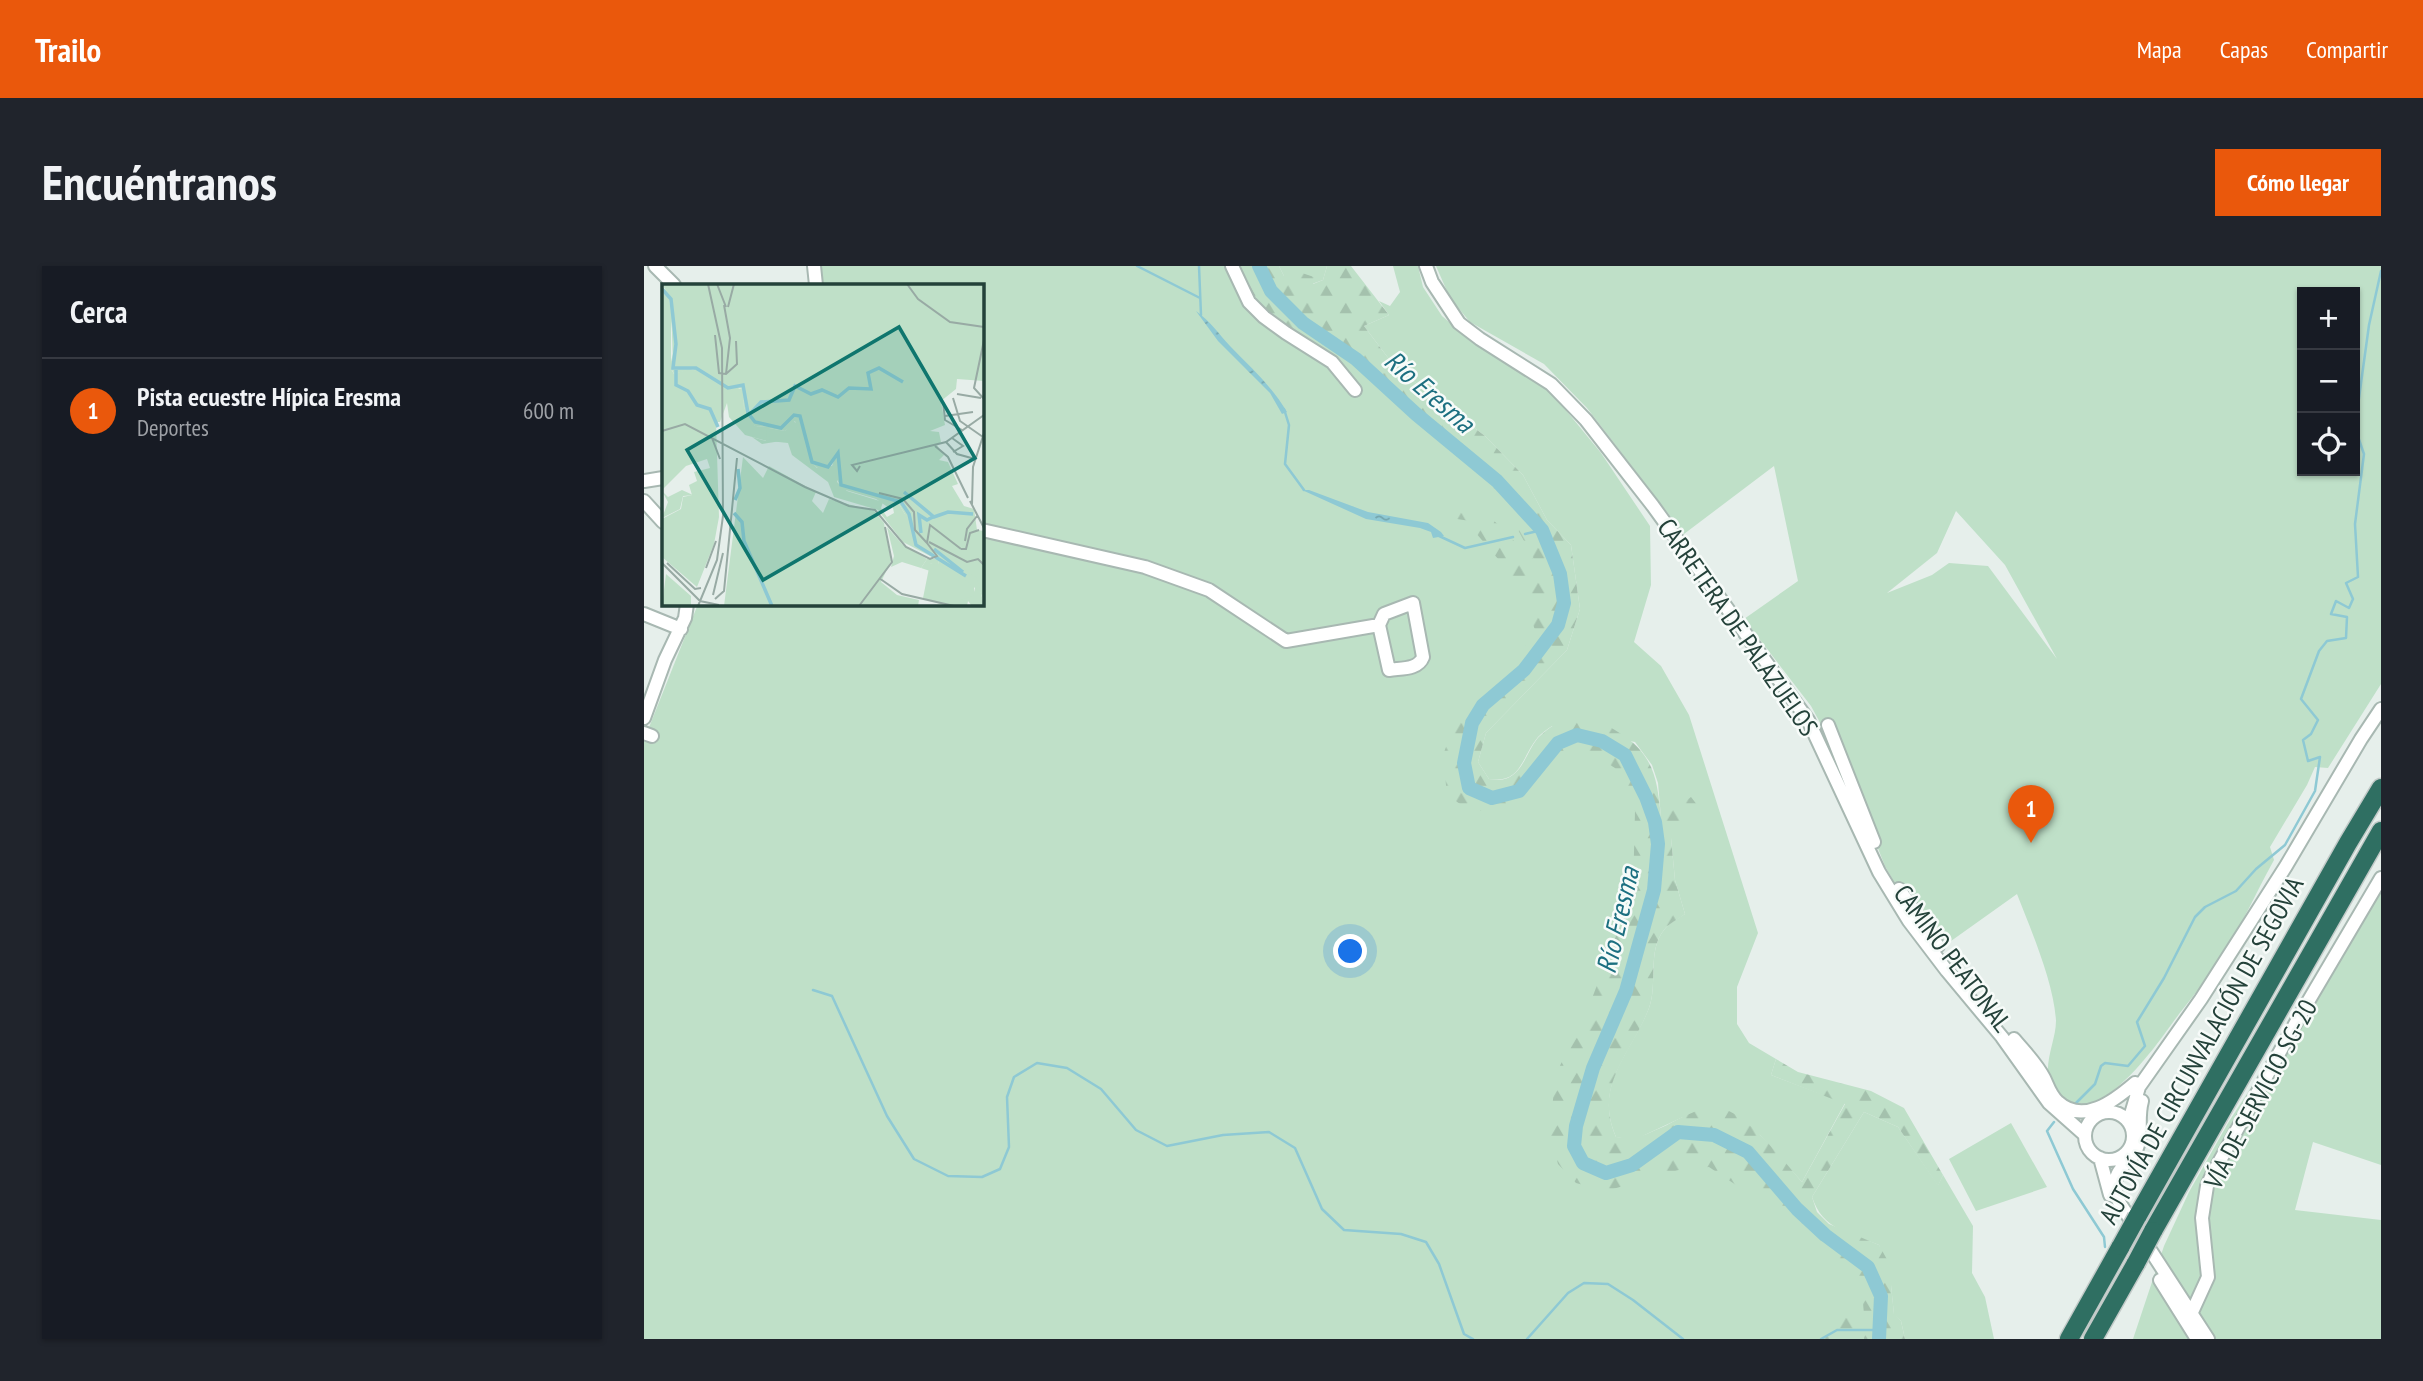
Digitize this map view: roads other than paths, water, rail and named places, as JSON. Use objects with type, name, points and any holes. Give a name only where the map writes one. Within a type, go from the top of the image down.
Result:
[{"type":"highway","name":"AUTOVÍA DE CIRCUNVALACIÓN DE SEGOVIA","points":[[2069,1339],[2381,788]]},
{"type":"highway","name":"AUTOVÍA DE CIRCUNVALACIÓN DE SEGOVIA","points":[[2093,1339],[2381,831]]},
{"type":"street","points":[[655,266],[673,284]]},
{"type":"street","points":[[814,266],[816,284]]},
{"type":"street","points":[[1232,266],[1249,302],[1286,333],[1332,362],[1354,390]]},
{"type":"street","name":"CARRETERA DE PALAZUELOS","points":[[1426,266],[1444,304],[1459,323],[1551,384],[1586,420],[1644,495],[1803,712],[1821,744],[1875,863],[1909,921],[2002,1037],[2049,1103],[2085,1135]]},
{"type":"street","points":[[644,481],[662,478]]},
{"type":"street","points":[[644,502],[662,521]]},
{"type":"street","points":[[984,530],[1145,567],[1209,590],[1286,641],[1379,625]]},
{"type":"street","points":[[1413,603],[1422,662],[1417,666],[1389,670],[1379,625],[1384,614],[1413,603]]},
{"type":"street","points":[[644,718],[665,660],[681,629],[687,606]]},
{"type":"street","points":[[644,614],[681,629]]},
{"type":"street","points":[[2129,1121],[2140,1087],[2286,866],[2381,709]]},
{"type":"street","name":"CAMINO PEATONAL","points":[[1828,725],[1870,831],[1897,887],[1941,950],[2033,1062],[2057,1101],[2078,1112],[2089,1111],[2140,1087]]},
{"type":"street","name":"VÍA DE SERVICIO SG-20","points":[[2189,1318],[2208,1277],[2202,1218],[2207,1186],[2295,1025],[2381,878]]},
{"type":"street","points":[[2066,1116],[2092,1118],[2109,1112],[2140,1087]]},
{"type":"street","points":[[2140,1087],[2139,1143],[2118,1171],[2115,1191],[2189,1318],[2197,1339]]},
{"type":"street","points":[[2100,1158],[2118,1158],[2129,1151],[2133,1142],[2129,1121],[2121,1115],[2109,1112]]},
{"type":"street","points":[[2092,1118],[2085,1135],[2089,1149],[2100,1158],[2112,1201],[2189,1318],[2208,1339]]},
{"type":"street","points":[[2108,1185],[2118,1158]]},
{"type":"water","points":[[1196,311],[1261,378],[1287,412],[1282,414],[1270,393],[1218,341]]},
{"type":"water","points":[[1302,490],[1309,490],[1368,512],[1428,523],[1444,536],[1433,538],[1431,532],[1420,528],[1366,519]]},
{"type":"waterway","points":[[1137,266],[1200,298]]},
{"type":"waterway","points":[[1199,266],[1201,315]]},
{"type":"waterway","name":"Río Eresma","points":[[1259,266],[1271,291],[1303,323],[1356,359],[1416,414],[1497,481],[1542,530],[1560,574],[1564,603],[1558,625],[1524,670],[1483,705],[1472,723],[1464,763],[1469,788],[1492,798],[1519,791],[1558,743],[1577,735],[1602,741],[1625,755],[1646,797],[1655,822],[1658,844],[1654,890],[1626,991],[1593,1068],[1576,1126],[1574,1146],[1583,1163],[1606,1173],[1632,1165],[1678,1132],[1714,1135],[1748,1152],[1797,1209],[1825,1235],[1868,1267],[1881,1296],[1879,1339]]},
{"type":"waterway","points":[[2357,413],[2369,325],[2381,271]]},
{"type":"waterway","points":[[1284,409],[1289,425],[1285,464],[1304,490]]},
{"type":"waterway","points":[[2075,1104],[2095,1084],[2101,1066],[2105,1063],[2128,1066],[2145,1046],[2137,1022],[2164,978],[2195,917],[2205,907],[2236,891],[2256,869],[2285,845],[2315,791],[2320,757],[2308,761],[2303,740],[2311,734],[2318,720],[2301,699],[2319,651],[2327,641],[2346,638],[2347,617],[2331,614],[2336,601],[2349,608],[2353,599],[2346,583],[2358,577],[2355,524],[2364,454],[2360,442]]},
{"type":"waterway","points":[[1525,534],[1542,530]]},
{"type":"waterway","points":[[1437,535],[1465,548],[1513,537]]},
{"type":"waterway","points":[[813,990],[832,996],[887,1116],[914,1159],[948,1176],[982,1177],[1000,1169],[1009,1147],[1007,1097],[1014,1077],[1037,1063],[1067,1068],[1101,1089],[1136,1130],[1167,1146],[1223,1135],[1269,1132],[1295,1148],[1322,1209],[1344,1230],[1401,1234],[1426,1242],[1439,1264],[1464,1334],[1473,1339]]},
{"type":"waterway","points":[[2054,1122],[2047,1131],[2073,1189],[2104,1237],[2105,1247]]},
{"type":"waterway","points":[[1527,1339],[1568,1293],[1584,1283],[1608,1284],[1683,1339]]},
{"type":"waterway","points":[[1821,1339],[1837,1330],[1879,1330]]},
{"type":"place","name":"Pista ecuestre Hípica Eresma","points":[[2031,843]]}]
